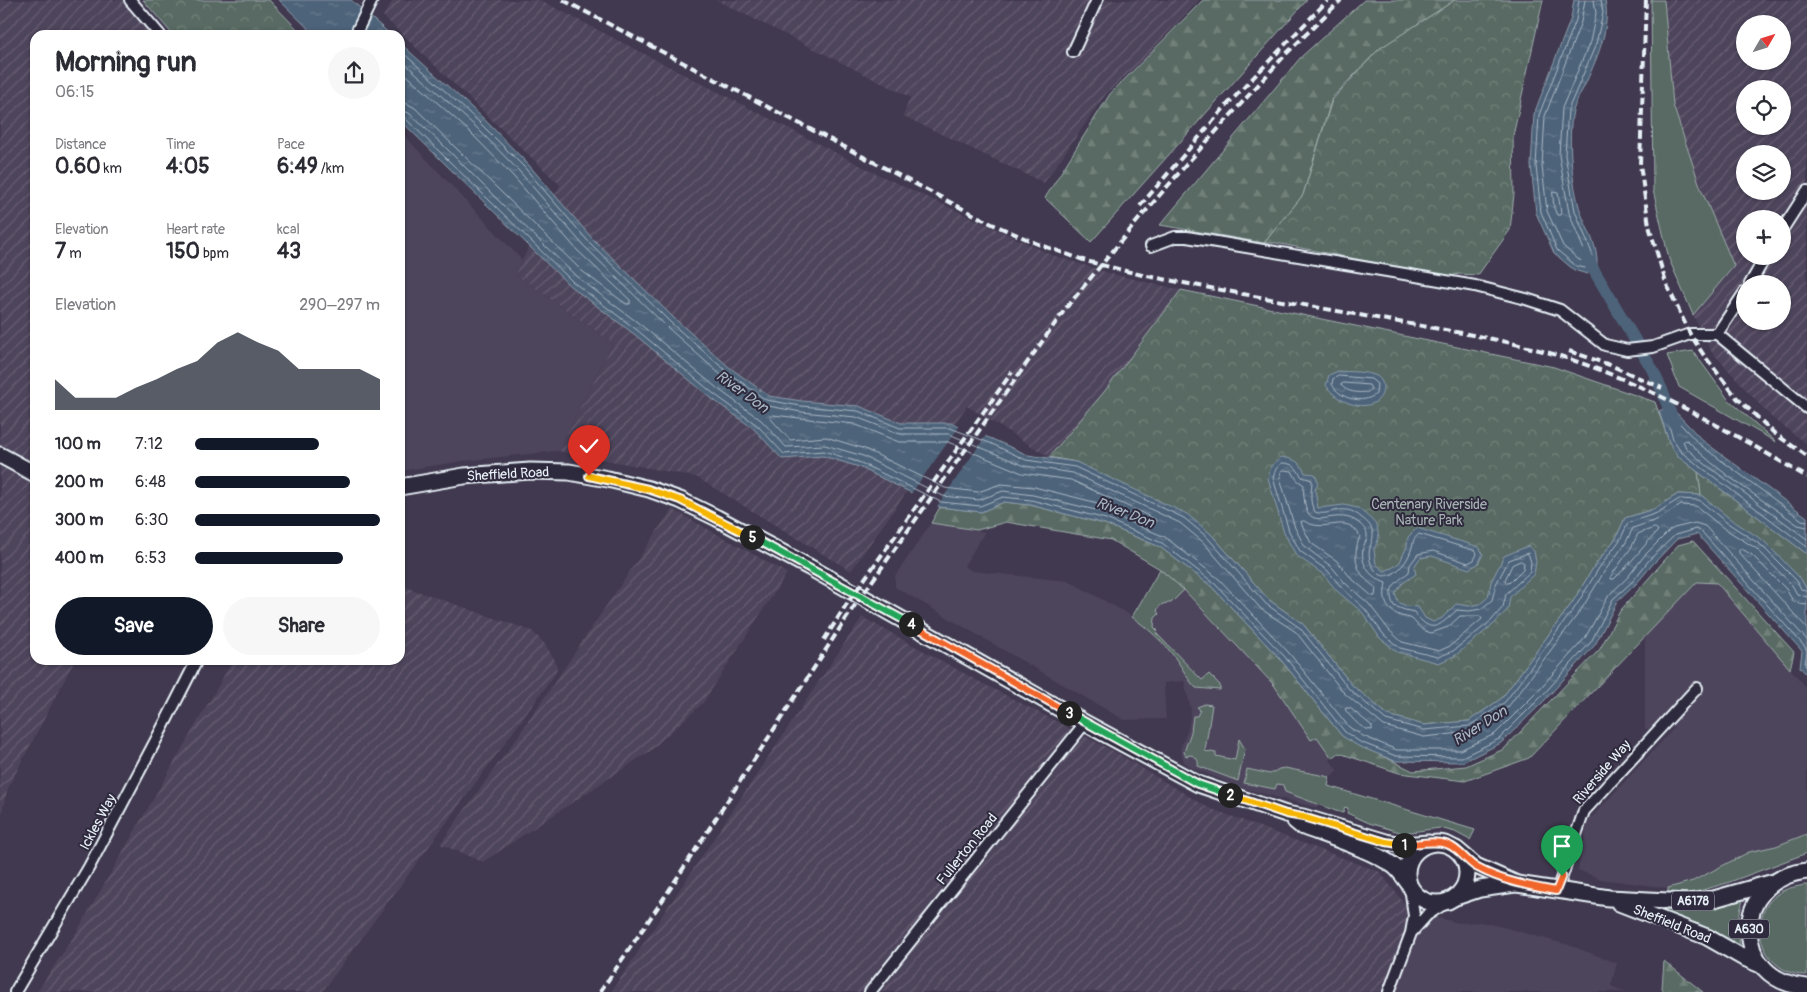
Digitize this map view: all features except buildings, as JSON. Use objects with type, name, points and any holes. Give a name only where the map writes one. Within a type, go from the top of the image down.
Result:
[{"type":"main road","points":[[0,455],[30,471]]},
{"type":"main road","name":"Sheffield Road","points":[[405,486],[464,476],[530,471],[569,472],[648,489],[680,500],[801,562],[1085,723],[1198,784],[1286,814],[1303,817],[1386,842],[1402,845],[1430,844]]},
{"type":"main road","name":"Sheffield Road","points":[[1286,814],[1301,826],[1364,851],[1392,865],[1401,873],[1409,885]]},
{"type":"main road","points":[[1409,885],[1407,874],[1409,861],[1415,852],[1430,844]]},
{"type":"main road","name":"A6178","points":[[1430,844],[1446,844],[1456,849]]},
{"type":"main road","points":[[1452,900],[1466,883],[1468,873],[1463,857],[1456,849]]},
{"type":"main road","name":"Sheffield Road","points":[[1456,849],[1476,866],[1517,884],[1609,898],[1688,902],[1714,899],[1774,882]]},
{"type":"main road","name":"A630","points":[[1782,992],[1754,954],[1750,941],[1749,927],[1751,914],[1760,896],[1774,882],[1803,870]]},
{"type":"main road","name":"Sheffield Road","points":[[1452,900],[1480,889],[1517,884]]},
{"type":"main road","name":"A6178","points":[[1409,885],[1426,902],[1441,903],[1452,900]]},
{"type":"main road","name":"Sheffield Road","points":[[1609,898],[1707,937],[1784,982],[1807,987]]},
{"type":"street","points":[[130,0],[156,30]]},
{"type":"street","points":[[357,30],[372,0]]},
{"type":"street","points":[[1073,52],[1097,0]]},
{"type":"street","points":[[1791,216],[1807,191]]},
{"type":"street","points":[[1151,246],[1175,237],[1187,237],[1475,286],[1560,310],[1605,345],[1627,350],[1648,348],[1690,334],[1717,334],[1807,408]]},
{"type":"street","points":[[1717,334],[1736,306]]},
{"type":"street","name":"Ickles Way","points":[[15,992],[90,868],[194,665]]},
{"type":"street","name":"Riverside Way","points":[[1556,891],[1584,811],[1697,688]]},
{"type":"street","name":"Fullerton Road","points":[[870,992],[1085,723]]},
{"type":"street","points":[[1389,992],[1411,933],[1414,916],[1409,885]]},
{"type":"street","points":[[1411,933],[1427,915],[1452,900]]},
{"type":"shaded area","points":[[0,0],[123,0],[150,30],[30,30],[30,665],[72,665],[8,788],[0,819]]},
{"type":"shaded area","points":[[393,0],[540,0],[875,173],[1052,255],[1112,274],[1181,290],[1104,392],[1049,457],[967,406],[851,571],[696,477],[558,451],[613,343],[515,274],[560,185],[405,37],[405,30],[398,30],[383,16]]},
{"type":"shaded area","points":[[716,0],[1199,0],[1136,66],[1106,94],[1044,183],[903,116],[910,97]]},
{"type":"shaded area","points":[[1664,0],[1807,0],[1807,444],[1771,417],[1711,351],[1693,315],[1734,266],[1701,189],[1673,105]]},
{"type":"shaded area","points":[[405,136],[522,260],[515,274],[613,343],[558,451],[463,461],[405,470]]},
{"type":"shaded area","points":[[672,509],[787,573],[703,703],[650,751],[483,862],[440,844],[516,739]]},
{"type":"shaded area","points":[[931,523],[985,532],[964,566],[972,571],[1069,581],[1132,616],[1160,569],[1184,590],[1274,685],[1296,700],[1338,753],[1330,760],[1338,771],[1330,777],[1328,786],[1317,808],[1238,787],[1190,767],[1184,762],[1180,749],[1188,729],[1191,710],[1184,681],[1164,683],[1166,719],[1124,720],[895,587],[895,576]]},
{"type":"shaded area","points":[[1697,582],[1716,583],[1807,688],[1807,834],[1776,846],[1749,852],[1693,881],[1668,888],[1600,879],[1578,870],[1588,821],[1674,728],[1645,729],[1645,636]]},
{"type":"shaded area","points":[[405,587],[532,631],[544,643],[555,660],[557,668],[555,674],[322,992],[37,992],[79,928],[230,665],[405,665]]},
{"type":"shaded area","points":[[862,617],[978,681],[1115,752],[1207,807],[1380,872],[1414,916],[1390,992],[611,992]]},
{"type":"shaded area","points":[[1427,915],[1459,923],[1480,922],[1499,926],[1569,945],[1617,963],[1611,986],[1626,992],[1389,992],[1406,945]]},
{"type":"green space","points":[[143,0],[269,0],[298,30],[169,30]]},
{"type":"green space","points":[[1203,0],[1307,0],[1091,242],[1045,198],[1110,94]]},
{"type":"green space","points":[[1364,0],[1455,0],[1379,49],[1332,98],[1303,195],[1264,243],[1160,225],[1301,57]]},
{"type":"green space","points":[[1455,0],[1543,0],[1513,136],[1514,194],[1510,230],[1478,275],[1459,274],[1447,277],[1276,243],[1264,243],[1303,195],[1332,100],[1379,49]]},
{"type":"green space","points":[[1651,0],[1664,0],[1673,105],[1701,189],[1734,266],[1693,315],[1669,259],[1653,190]]},
{"type":"green space","name":"Centenary Riverside Nature Park","points":[[1181,290],[1554,367],[1655,402],[1669,442],[1677,455],[1698,472],[1701,495],[1678,494],[1654,509],[1625,518],[1616,538],[1595,565],[1572,603],[1502,698],[1469,721],[1424,725],[1388,715],[1352,685],[1303,624],[1269,600],[1211,534],[1076,462],[1049,457],[1104,392]]},
{"type":"green space","points":[[1693,351],[1728,399],[1776,442],[1679,387],[1667,355]]},
{"type":"green space","points":[[1698,472],[1807,554],[1807,590],[1801,579],[1701,495]]},
{"type":"green space","points":[[1004,502],[1030,505],[1105,524],[1160,547],[1211,586],[1281,660],[1342,736],[1413,771],[1466,766],[1504,749],[1600,649],[1620,611],[1678,545],[1693,541],[1794,652],[1790,669],[1717,583],[1697,582],[1529,758],[1465,781],[1399,773],[1339,753],[1332,758],[1317,737],[1311,740],[1274,685],[1184,590],[1160,569],[1111,540],[1006,522],[977,530],[931,523],[940,507],[981,512]]},
{"type":"green space","points":[[1160,569],[1184,590],[1171,603],[1159,607],[1157,611],[1159,614],[1155,618],[1154,627],[1158,631],[1156,633],[1202,680],[1209,674],[1220,685],[1220,690],[1196,688],[1168,649],[1132,617]]},
{"type":"green space","points":[[1205,704],[1212,705],[1205,751],[1216,753],[1216,756],[1235,760],[1239,739],[1245,749],[1238,781],[1198,766],[1195,757],[1186,756],[1184,752],[1191,732],[1193,716],[1197,716],[1200,710],[1197,707]]},
{"type":"green space","points":[[1285,768],[1330,777],[1328,786],[1475,830],[1470,840],[1455,832],[1440,828],[1403,833],[1369,823],[1347,813],[1348,808],[1345,807],[1343,813],[1285,792],[1283,785],[1277,784],[1275,789],[1244,783],[1247,769],[1270,774]]},
{"type":"green space","points":[[1807,834],[1807,853],[1727,883],[1692,893],[1668,894],[1668,888],[1693,881],[1749,852],[1776,846]]},
{"type":"green space","points":[[1807,885],[1807,975],[1792,973],[1780,967],[1770,958],[1763,946],[1760,933],[1761,919],[1766,907],[1776,895],[1786,889]]},
{"type":"green space","points":[[1743,899],[1737,926],[1740,945],[1699,924],[1651,910],[1652,907],[1679,912],[1714,907]]},
{"type":"green space","points":[[1664,961],[1703,992],[1664,992],[1662,988]]},
{"type":"water","points":[[279,0],[351,0],[385,30],[310,30]]},
{"type":"water","points":[[1574,0],[1605,0],[1606,11],[1606,22],[1601,45],[1575,105],[1570,135],[1575,189],[1581,213],[1594,245],[1597,258],[1597,266],[1587,274],[1574,270],[1554,253],[1536,213],[1531,166],[1534,114],[1571,18]]},
{"type":"water","name":"River Don","points":[[405,48],[483,118],[527,163],[591,237],[675,319],[729,367],[769,396],[859,406],[901,423],[951,423],[1028,455],[1076,462],[1187,514],[1211,534],[1269,600],[1303,624],[1352,685],[1388,715],[1424,725],[1469,721],[1502,698],[1572,603],[1595,565],[1616,538],[1625,518],[1654,509],[1678,494],[1701,495],[1729,518],[1764,541],[1801,579],[1807,590],[1807,675],[1800,667],[1802,651],[1697,534],[1677,539],[1617,602],[1595,645],[1544,701],[1501,743],[1463,762],[1395,761],[1358,746],[1342,736],[1281,660],[1211,586],[1160,547],[1105,524],[1030,505],[1004,502],[981,512],[940,507],[859,467],[823,456],[782,459],[754,429],[711,398],[634,334],[570,286],[405,125]]},
{"type":"water","points":[[1338,371],[1365,373],[1378,377],[1383,384],[1383,388],[1378,400],[1374,403],[1360,406],[1353,405],[1334,395],[1326,385],[1329,375]]},
{"type":"water","points":[[1670,406],[1702,440],[1807,517],[1807,554],[1677,456],[1669,442],[1659,411]]},
{"type":"water","points":[[1281,457],[1296,461],[1305,473],[1315,474],[1318,482],[1315,490],[1318,508],[1344,505],[1358,508],[1371,519],[1377,526],[1379,538],[1374,550],[1376,564],[1384,571],[1400,562],[1407,546],[1408,537],[1417,528],[1479,547],[1483,554],[1478,564],[1469,569],[1432,556],[1420,558],[1414,567],[1416,574],[1403,583],[1395,593],[1398,602],[1406,606],[1418,607],[1425,618],[1433,622],[1442,618],[1456,604],[1469,606],[1480,604],[1488,597],[1491,582],[1504,556],[1528,546],[1534,551],[1536,562],[1534,574],[1510,597],[1508,609],[1494,624],[1456,655],[1439,663],[1397,652],[1380,638],[1362,612],[1337,591],[1324,575],[1296,555],[1284,533],[1268,478],[1271,466]]},
{"type":"pier","points":[[961,424],[987,434],[936,508],[910,495]]},
{"type":"waterway","points":[[1585,255],[1652,369],[1674,423]]},
{"type":"railway","points":[[563,0],[992,224],[1038,244],[1086,261],[1142,275],[1474,335],[1560,356],[1625,380],[1687,409],[1807,477]]},
{"type":"railway","points":[[1140,206],[1225,107],[1328,0]]},
{"type":"railway","points":[[600,992],[664,898],[853,608],[1066,308],[1192,158],[1287,53],[1341,0]]},
{"type":"railway","points":[[1646,0],[1640,164],[1649,226],[1666,283],[1690,334],[1737,398],[1774,433],[1807,456]]},
{"type":"railway","points":[[1569,351],[1610,365],[1662,388]]},
{"type":"railway","points":[[824,640],[846,605],[1012,372]]},
{"type":"route","points":[[589,476],[648,489],[680,500],[717,518],[809,567],[1085,723],[1198,784],[1286,814],[1303,817],[1386,842],[1402,845],[1436,842],[1446,844],[1456,849],[1476,866],[1517,884],[1556,891],[1562,876]]}]
